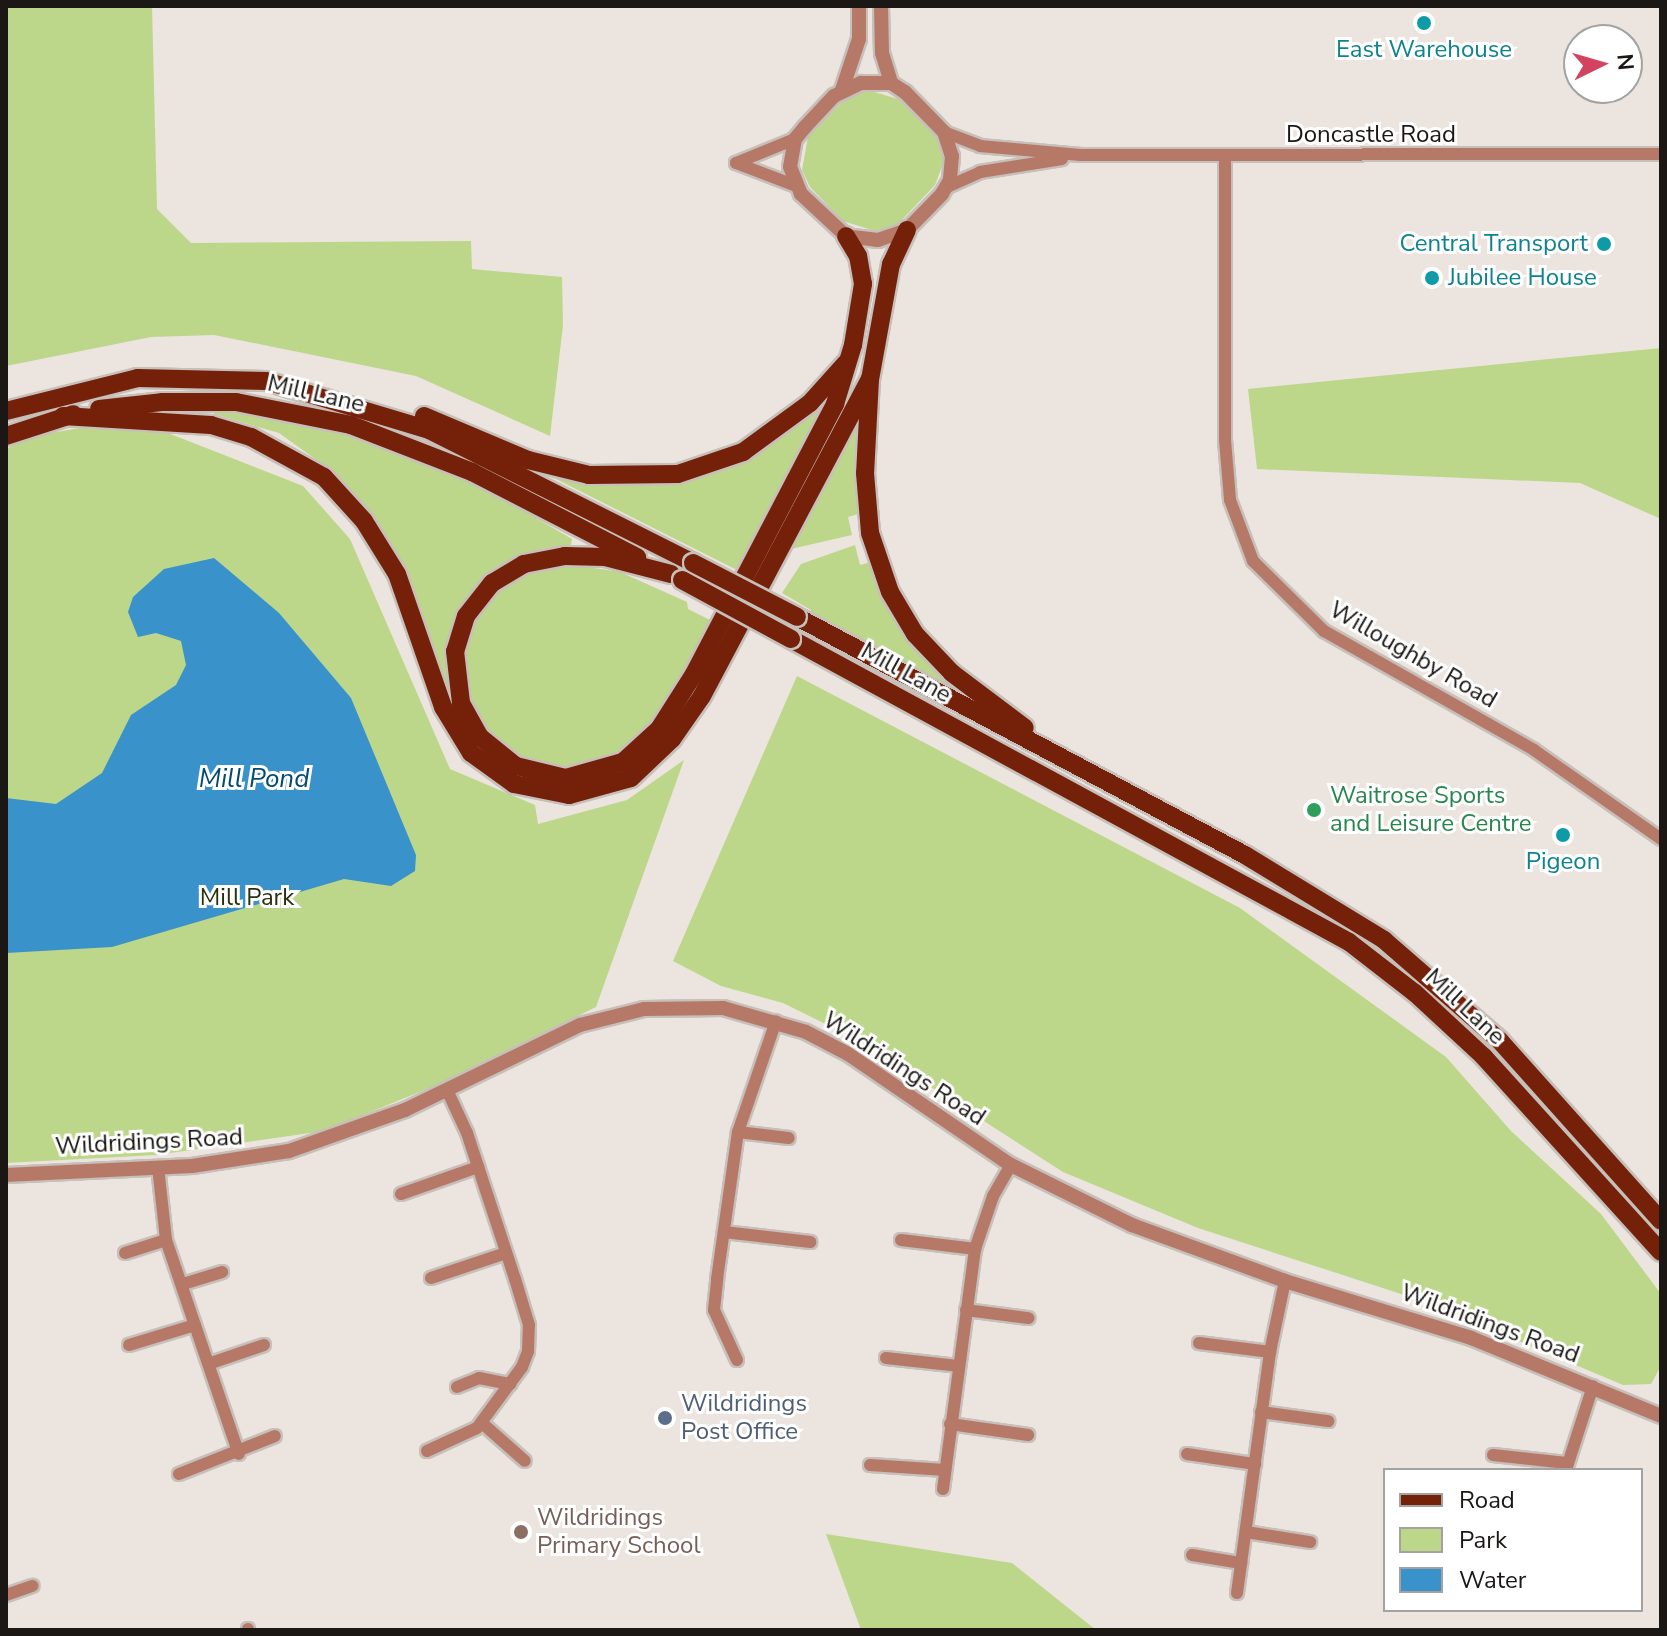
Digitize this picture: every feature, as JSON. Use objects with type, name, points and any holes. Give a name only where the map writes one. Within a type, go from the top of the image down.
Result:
[{"type":"main road","points":[[907,230],[891,264],[870,379],[868,518],[890,592],[915,634],[952,673],[1064,759]]},
{"type":"main road","points":[[676,577],[605,557],[565,556],[524,564],[492,583],[466,616],[455,651],[461,703],[480,737],[516,766],[556,778],[610,769],[648,743],[694,674],[835,404],[849,359],[863,284],[858,256],[846,236]]},
{"type":"main road","points":[[266,381],[324,387],[419,414],[528,460],[589,475],[636,478],[678,474],[743,452],[810,403],[849,359]]},
{"type":"main road","name":"Mill Lane","points":[[6,411],[138,378],[266,381],[429,430],[797,617],[1296,884],[1423,970],[1549,1092],[1661,1221]]},
{"type":"main road","points":[[63,416],[211,425],[251,437],[307,465],[351,504],[386,555],[413,612],[443,707],[471,753],[514,784],[569,795],[631,778],[672,739],[702,696],[870,379]]},
{"type":"main road","name":"Mill Lane","points":[[6,436],[63,416],[127,404],[210,400],[264,404],[326,418],[394,439],[472,472],[676,577],[1349,942],[1484,1057],[1661,1252]]},
{"type":"main road","points":[[1642,1233],[1661,1260]]},
{"type":"street","points":[[859,6],[859,39],[842,90],[795,139],[736,163],[794,185],[846,236],[878,240],[907,230],[947,187],[952,162],[944,132],[891,83],[882,53],[881,6]]},
{"type":"street","points":[[842,90],[861,83],[891,83]]},
{"type":"street","name":"Doncastle Road","points":[[944,132],[980,146],[1081,155],[1225,159],[1661,154]]},
{"type":"street","points":[[794,185],[789,159],[795,139]]},
{"type":"street","name":"Doncastle Road","points":[[947,187],[987,170],[1081,155]]},
{"type":"street","name":"Willoughby Road","points":[[1225,159],[1225,440],[1230,500],[1253,561],[1324,631],[1534,750],[1661,839]]},
{"type":"street","name":"Wildridings Road","points":[[6,1175],[158,1167],[289,1151],[367,1126],[580,1025],[634,1011],[704,1007],[776,1021],[848,1054],[1011,1165],[1132,1225],[1285,1281],[1471,1338],[1661,1416]]},
{"type":"street","points":[[737,1360],[714,1310],[738,1132],[776,1021]]},
{"type":"street","points":[[427,1451],[482,1423],[510,1384],[528,1351],[529,1325],[478,1167],[447,1090]]},
{"type":"street","points":[[738,1132],[789,1138]]},
{"type":"street","points":[[943,1489],[975,1249],[993,1196],[1011,1165]]},
{"type":"street","points":[[158,1167],[166,1240],[211,1363],[239,1454]]},
{"type":"street","points":[[401,1194],[478,1167]]},
{"type":"street","points":[[724,1232],[810,1242]]},
{"type":"street","points":[[125,1253],[166,1240]]},
{"type":"street","points":[[901,1240],[975,1249]]},
{"type":"street","points":[[431,1278],[506,1253]]},
{"type":"street","points":[[183,1284],[222,1272]]},
{"type":"street","points":[[1237,1593],[1270,1352],[1285,1281]]},
{"type":"street","points":[[966,1310],[1028,1318]]},
{"type":"street","points":[[129,1345],[195,1325]]},
{"type":"street","points":[[1199,1343],[1270,1352]]},
{"type":"street","points":[[211,1363],[264,1345]]},
{"type":"street","points":[[886,1358],[958,1366]]},
{"type":"street","points":[[457,1387],[479,1378],[510,1384]]},
{"type":"street","points":[[1493,1455],[1567,1467],[1593,1386]]},
{"type":"street","points":[[1261,1412],[1328,1421]]},
{"type":"street","points":[[482,1423],[525,1461]]},
{"type":"street","points":[[950,1424],[1028,1435]]},
{"type":"street","points":[[179,1474],[239,1454],[275,1436]]},
{"type":"street","points":[[1187,1454],[1255,1464]]},
{"type":"street","points":[[870,1465],[945,1470]]},
{"type":"street","points":[[1246,1532],[1310,1542]]},
{"type":"street","points":[[1192,1555],[1241,1563]]},
{"type":"street","points":[[6,1595],[32,1586]]},
{"type":"green space","points":[[6,6],[152,6],[157,209],[191,243],[471,241],[472,269],[562,277],[563,325],[550,436],[416,376],[214,335],[151,337],[6,366]]},
{"type":"green space","points":[[864,89],[898,99],[936,137],[944,161],[935,185],[899,223],[878,232],[843,221],[810,187],[802,170],[808,137],[841,103]]},
{"type":"green space","points":[[1661,348],[1661,519],[1580,483],[1257,469],[1248,389]]},
{"type":"green space","points":[[833,389],[737,570],[536,469],[611,482],[758,449],[807,416]]},
{"type":"green space","points":[[214,409],[277,415],[387,446],[462,475],[572,539],[571,545],[541,549],[495,571],[470,599],[452,635],[447,667],[456,710],[474,743],[454,719],[408,578],[370,513],[325,466],[279,433],[214,414]]},
{"type":"green space","name":"Mill Park","points":[[132,419],[303,486],[350,539],[450,769],[535,805],[538,824],[627,800],[684,760],[596,1007],[439,1084],[324,1131],[156,1155],[6,1163],[6,449],[33,436]]},
{"type":"green space","points":[[855,423],[860,426],[858,514],[848,517],[852,535],[791,549]]},
{"type":"green space","points":[[855,545],[860,565],[871,562],[881,586],[986,707],[809,614],[811,610],[782,593],[801,564]]},
{"type":"green space","points":[[555,562],[620,572],[687,602],[688,609],[714,622],[647,736],[596,770],[534,768],[493,743],[469,705],[462,661],[480,609],[512,578]]},
{"type":"green space","points":[[797,676],[1240,908],[1446,1057],[1511,1131],[1601,1214],[1661,1294],[1661,1366],[1651,1384],[1623,1385],[1429,1303],[1198,1228],[1063,1172],[858,1040],[783,1003],[721,986],[673,961]]},
{"type":"green space","points":[[691,696],[683,719],[645,763],[621,779],[592,788],[548,790],[495,768],[474,743],[500,767],[535,784],[568,787],[601,782],[653,751]]},
{"type":"green space","points":[[826,1534],[1012,1563],[1096,1630],[861,1630]]},
{"type":"water","name":"Mill Pond","points":[[214,558],[279,613],[351,698],[416,855],[415,871],[391,886],[344,879],[112,947],[6,953],[6,798],[56,804],[102,773],[131,715],[176,685],[186,665],[181,641],[156,633],[138,637],[128,612],[133,597],[164,569]]},
{"type":"place","name":"East Warehouse","points":[[1424,23]]},
{"type":"place","name":"Central Transport","points":[[1604,244]]},
{"type":"place","name":"Jubilee House","points":[[1432,278]]},
{"type":"place","name":"Waitrose Sports and Leisure Centre","points":[[1314,810]]},
{"type":"place","name":"Pigeon","points":[[1563,835]]},
{"type":"place","name":"Wildridings Post Office","points":[[665,1418]]},
{"type":"place","name":"Wildridings Primary School","points":[[521,1532]]}]
